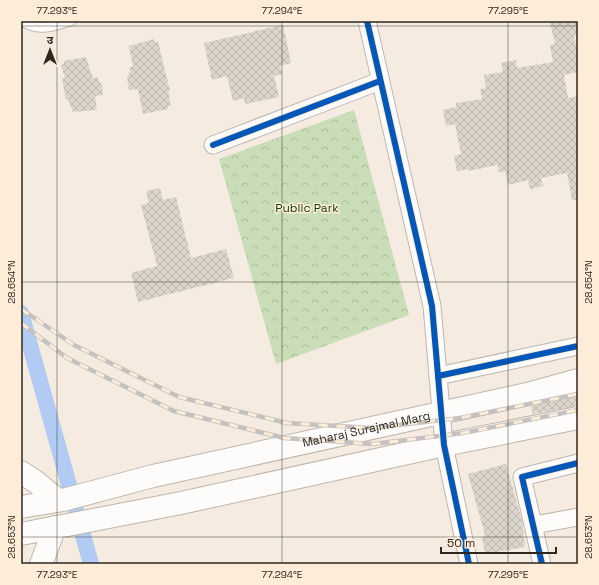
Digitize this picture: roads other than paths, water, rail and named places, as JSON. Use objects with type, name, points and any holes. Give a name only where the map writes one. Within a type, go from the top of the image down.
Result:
[{"type":"main road","name":"Maharaj Surajmal Marg","points":[[21,507],[60,500],[153,476],[527,394],[578,380]]},
{"type":"main road","points":[[21,534],[181,503],[444,445],[578,418]]},
{"type":"main road","points":[[21,472],[60,500]]},
{"type":"main road","points":[[41,564],[55,527]]},
{"type":"street","points":[[367,21],[432,306],[444,445],[469,564]]},
{"type":"street","points":[[213,145],[380,81]]},
{"type":"street","points":[[438,376],[578,346]]},
{"type":"street","points":[[542,564],[522,477],[578,463]]},
{"type":"street","points":[[534,525],[578,517]]},
{"type":"lane","points":[[23,21],[28,25],[43,28],[71,21]]},
{"type":"waterway","points":[[21,313],[91,564]]},
{"type":"railway","points":[[21,309],[74,345],[179,397],[287,423],[372,428],[460,418],[578,394]]},
{"type":"railway","points":[[21,323],[67,358],[174,411],[284,438],[373,444],[463,433],[578,410]]},
{"type":"park label","name":"Public Park","points":[[307,208]]}]
